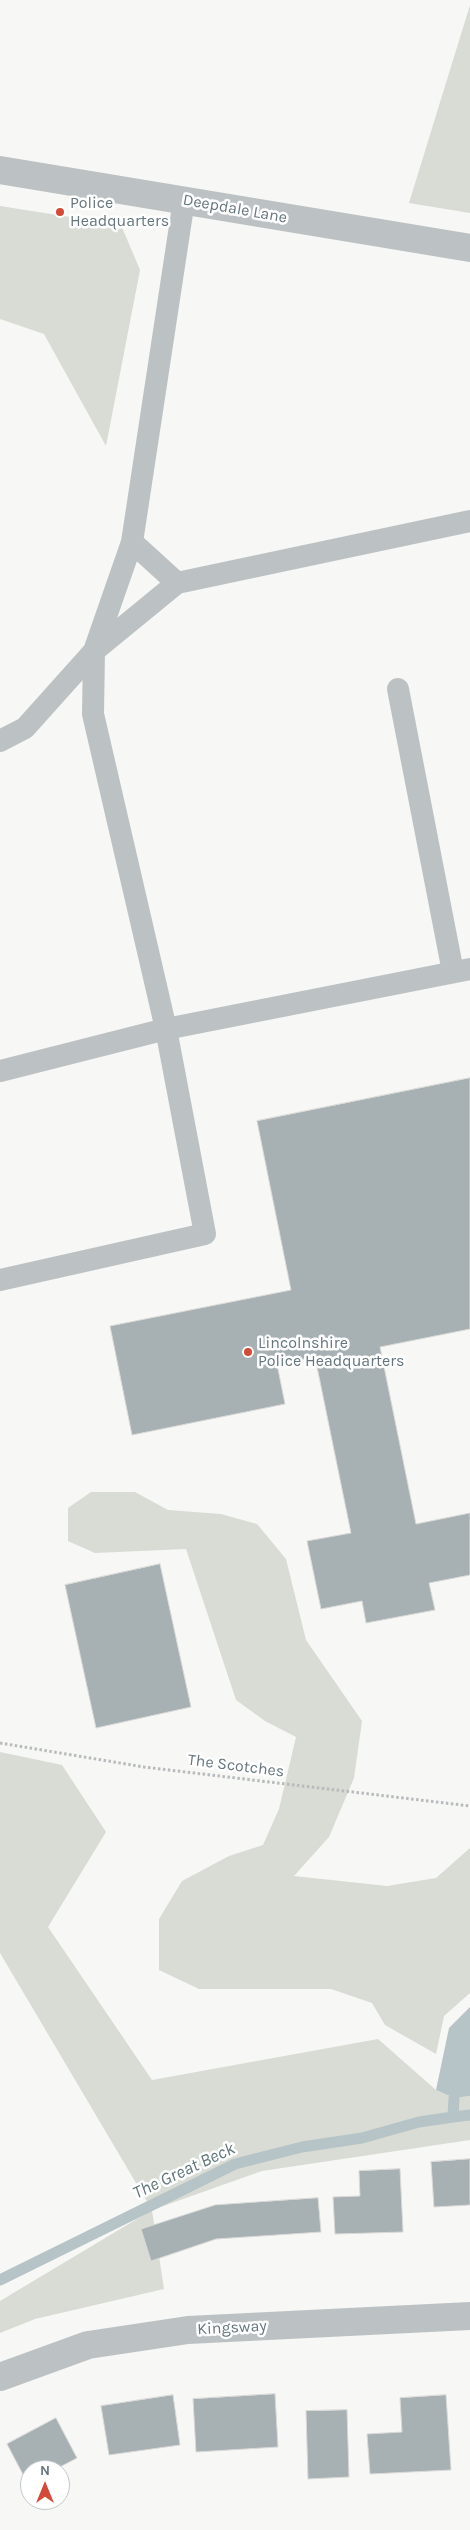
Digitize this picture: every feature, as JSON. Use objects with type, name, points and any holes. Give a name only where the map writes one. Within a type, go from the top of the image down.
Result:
[{"type":"street","name":"Deepdale Lane","points":[[0,170],[470,248]]},
{"type":"street","name":"Kingsway","points":[[0,2376],[88,2345],[188,2330],[470,2316]]},
{"type":"lane","points":[[0,1280],[206,1234],[166,1029],[93,714],[94,651],[132,542],[184,200]]},
{"type":"lane","points":[[0,740],[26,728],[94,651],[176,583],[470,521]]},
{"type":"lane","points":[[132,542],[176,583]]},
{"type":"lane","points":[[0,1071],[166,1029],[462,971],[398,689]]},
{"type":"path","name":"The Scotches","points":[[0,1743],[144,1768],[470,1806]]},
{"type":"shaded area","points":[[470,5],[470,213],[409,203]]},
{"type":"shaded area","points":[[0,206],[121,225],[140,270],[106,446],[44,334],[0,319]]},
{"type":"shaded area","points":[[91,1492],[135,1492],[168,1510],[221,1514],[257,1524],[286,1559],[306,1640],[362,1721],[354,1778],[329,1837],[294,1876],[387,1886],[436,1878],[470,1848],[470,1993],[444,2016],[436,2054],[385,2025],[372,2003],[331,1989],[199,1989],[159,1970],[159,1919],[182,1881],[229,1856],[263,1845],[279,1809],[296,1737],[265,1721],[236,1700],[186,1549],[95,1553],[68,1541],[68,1508]]},
{"type":"shaded area","points":[[0,1752],[62,1765],[106,1832],[48,1927],[152,2080],[378,2039],[436,2090],[454,2098],[470,2096],[470,2140],[262,2171],[152,2210],[0,1953]]},
{"type":"shaded area","points":[[470,2007],[470,2096],[454,2098],[436,2090],[449,2028]]},
{"type":"shaded area","points":[[152,2210],[164,2289],[35,2319],[0,2333],[0,2301]]},
{"type":"building","name":"Lincolnshire Police Headquarters","points":[[470,1078],[470,1329],[380,1347],[416,1524],[470,1513],[470,1575],[429,1583],[435,1610],[366,1623],[362,1601],[321,1609],[307,1541],[351,1533],[315,1357],[277,1364],[285,1404],[132,1435],[110,1326],[291,1290],[257,1121]]},
{"type":"building","points":[[160,1564],[191,1707],[96,1728],[65,1585]]},
{"type":"building","points":[[470,2159],[470,2205],[434,2207],[431,2162]]},
{"type":"building","points":[[400,2169],[403,2232],[335,2234],[333,2197],[360,2196],[359,2171]]},
{"type":"building","points":[[318,2198],[321,2232],[216,2239],[151,2261],[141,2229],[215,2205]]},
{"type":"building","points":[[275,2394],[278,2447],[196,2452],[193,2399]]},
{"type":"building","points":[[173,2395],[180,2445],[109,2455],[101,2406]]},
{"type":"building","points":[[446,2395],[451,2470],[370,2474],[367,2434],[402,2432],[400,2398]]},
{"type":"building","points":[[347,2410],[349,2477],[308,2479],[306,2411]]},
{"type":"building","points":[[56,2418],[77,2458],[70,2462],[70,2460],[20,2460],[20,2469],[7,2444]]},
{"type":"waterway","name":"The Great Beck","points":[[0,2280],[235,2164],[302,2147],[362,2138],[419,2122],[453,2117],[454,2098]]},
{"type":"waterway","name":"The Great Beck","points":[[453,2117],[470,2115]]},
{"type":"place","name":"Police Headquarters","points":[[60,212]]},
{"type":"place","name":"Lincolnshire Police Headquarters","points":[[248,1352]]}]
